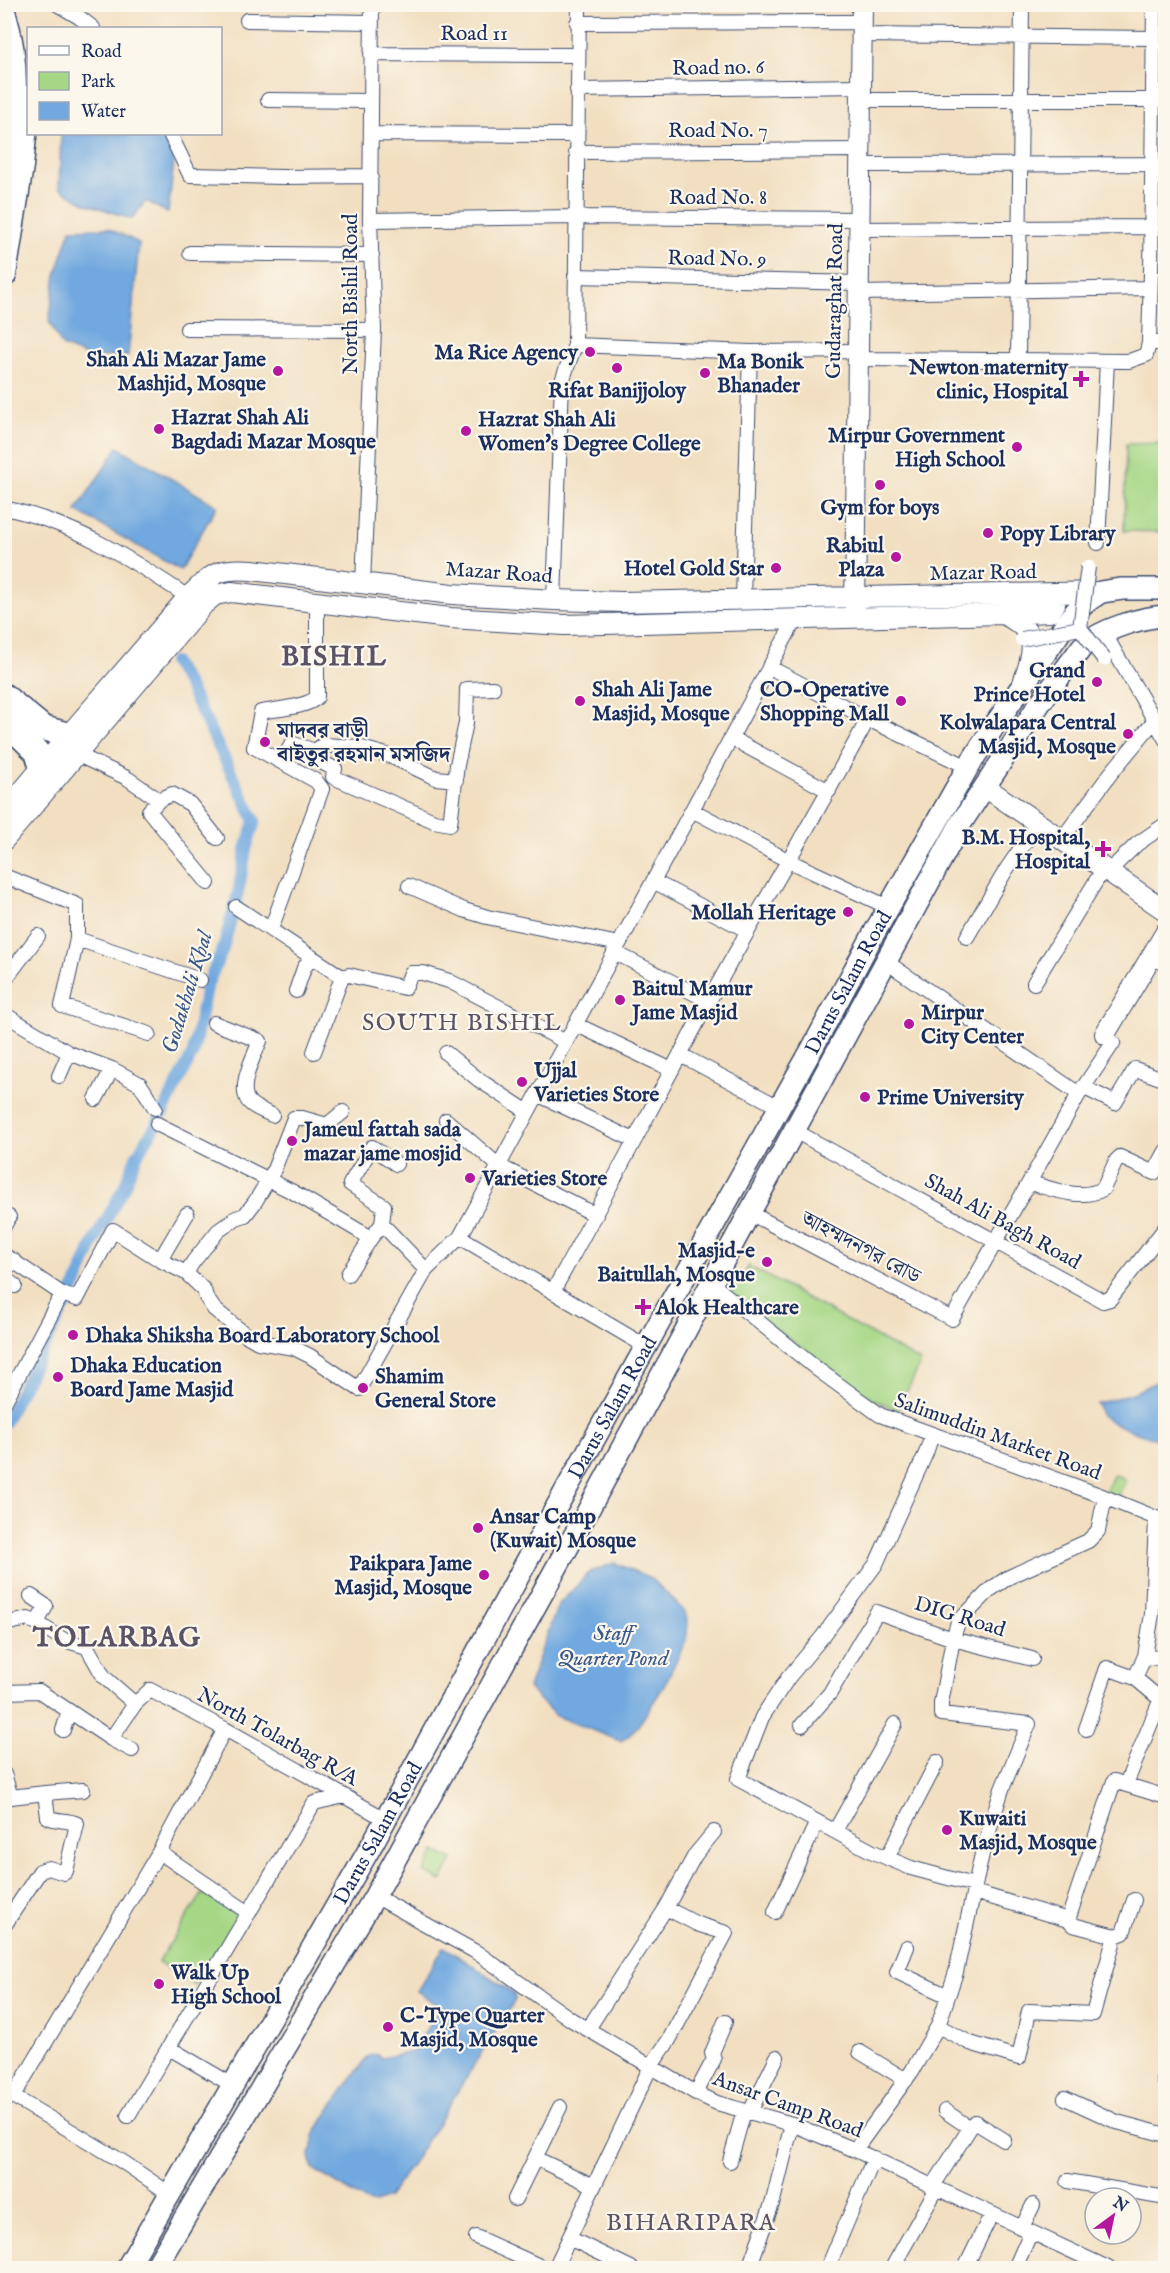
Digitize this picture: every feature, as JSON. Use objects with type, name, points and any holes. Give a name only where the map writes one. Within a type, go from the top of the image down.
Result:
[{"type":"highway","points":[[4,178],[13,111],[15,70],[23,51],[19,4]]},
{"type":"highway","points":[[4,15],[23,51]]},
{"type":"highway","points":[[4,275],[24,147],[27,110]]},
{"type":"highway","points":[[4,696],[37,737],[37,752],[49,774]]},
{"type":"highway","points":[[4,720],[37,737],[76,745]]},
{"type":"main road","name":"Gudaraghat Road","points":[[855,618],[862,20]]},
{"type":"main road","name":"Mazar Road","points":[[4,813],[49,774],[204,604],[211,587],[225,569],[239,568],[452,594],[621,602],[1050,595],[1101,592]]},
{"type":"main road","points":[[239,568],[240,592]]},
{"type":"main road","points":[[362,607],[363,583]]},
{"type":"main road","name":"Mazar Road","points":[[76,745],[188,597],[211,587],[450,618],[564,625],[1003,614],[1026,628],[1032,645],[1029,665],[1021,688]]},
{"type":"main road","points":[[1101,592],[1122,589],[1166,589]]},
{"type":"main road","name":"Darus Salam Road","points":[[127,2268],[234,2086],[385,1820],[888,907],[968,767],[1076,611],[1101,592]]},
{"type":"main road","points":[[450,618],[452,594]]},
{"type":"main road","points":[[1003,614],[1050,612],[1055,604],[1050,595]]},
{"type":"main road","name":"Darus Salam Road","points":[[155,2268],[375,1896],[712,1284],[961,823],[1040,703],[1078,652],[1089,641],[1104,633],[1135,622],[1166,616]]},
{"type":"main road","name":"Mazar Road","points":[[4,840],[49,774]]},
{"type":"main road","points":[[985,787],[1166,911]]},
{"type":"main road","points":[[1105,1034],[1158,960],[1166,932]]},
{"type":"main road","points":[[776,1113],[798,1125]]},
{"type":"main road","points":[[170,2194],[190,2207]]},
{"type":"street","points":[[57,4],[92,27]]},
{"type":"street","name":"North Bishil Road","points":[[363,583],[374,330],[370,220],[372,4]]},
{"type":"street","points":[[554,600],[562,381],[574,345],[579,4]]},
{"type":"street","points":[[1018,360],[1022,4]]},
{"type":"street","points":[[574,345],[1018,360],[1136,360],[1146,355],[1149,343],[1150,288],[1158,273],[1151,211],[1152,164],[1159,146],[1153,100],[1159,80],[1154,38],[1154,4]]},
{"type":"street","points":[[247,20],[371,22]]},
{"type":"street","points":[[577,23],[862,20],[1022,36],[1154,38]]},
{"type":"street","name":"Road 11","points":[[371,54],[577,55]]},
{"type":"street","name":"Road no. 6","points":[[577,90],[861,93],[1021,100],[1153,100]]},
{"type":"street","points":[[268,100],[371,101]]},
{"type":"street","points":[[371,134],[576,135]]},
{"type":"street","points":[[170,135],[190,176],[371,176]]},
{"type":"street","name":"Road No. 7","points":[[576,152],[860,158],[1021,165],[1152,164]]},
{"type":"street","points":[[1151,211],[1166,211]]},
{"type":"street","name":"Road No. 8","points":[[370,220],[577,218],[1020,228],[1152,227]]},
{"type":"street","points":[[190,253],[372,255]]},
{"type":"street","name":"Road No. 9","points":[[575,276],[858,288],[1020,291],[1150,288]]},
{"type":"street","points":[[187,328],[374,330]]},
{"type":"street","points":[[1149,343],[1166,343]]},
{"type":"street","points":[[743,600],[750,352]]},
{"type":"street","points":[[1098,543],[1107,361]]},
{"type":"street","points":[[4,508],[57,522],[84,534],[188,597]]},
{"type":"street","points":[[1088,567],[1080,628],[1104,659]]},
{"type":"street","points":[[271,929],[322,789],[316,781],[254,747],[261,712],[307,703],[317,698],[317,602]]},
{"type":"street","points":[[4,1403],[68,1296],[113,1230],[160,1260],[186,1273],[204,1290],[214,1309],[246,1335],[258,1342],[294,1348],[359,1389],[426,1270],[460,1237],[795,620]]},
{"type":"street","points":[[1022,639],[1080,628]]},
{"type":"street","points":[[1104,633],[1160,719],[1166,740]]},
{"type":"street","points":[[769,668],[968,767]]},
{"type":"street","points":[[285,756],[294,744],[315,752],[320,755],[321,762],[335,769],[333,777],[427,818],[450,824],[466,723],[467,689],[493,688]]},
{"type":"street","points":[[552,1291],[596,1215],[633,1140],[709,1001],[868,719]]},
{"type":"street","points":[[1062,839],[1111,772],[1160,719]]},
{"type":"street","points":[[730,738],[829,791]]},
{"type":"street","points":[[76,745],[159,800]]},
{"type":"street","points":[[315,752],[324,745],[358,747],[390,756],[436,778],[456,780]]},
{"type":"street","points":[[208,883],[149,811],[159,800],[172,794],[190,804],[217,838]]},
{"type":"street","points":[[692,810],[789,861],[888,907]]},
{"type":"street","points":[[967,937],[1006,870],[1038,823]]},
{"type":"street","points":[[1034,983],[1106,870],[1166,824]]},
{"type":"street","points":[[4,876],[77,905],[77,939],[62,1006],[149,1034]]},
{"type":"street","points":[[653,880],[748,931]]},
{"type":"street","points":[[409,886],[464,910],[487,917],[617,948],[709,1001]]},
{"type":"street","points":[[236,906],[342,977]]},
{"type":"street","points":[[4,981],[38,936]]},
{"type":"street","points":[[77,939],[200,980]]},
{"type":"street","points":[[296,991],[304,968],[312,957]]},
{"type":"street","points":[[885,961],[1081,1091],[1115,1103],[1135,1069],[1166,1080]]},
{"type":"street","points":[[342,977],[348,975],[405,988],[411,973],[432,976],[449,981],[566,1042]]},
{"type":"street","points":[[314,1052],[342,977]]},
{"type":"street","points":[[4,1014],[69,1053],[140,1083],[155,1108]]},
{"type":"street","points":[[214,1023],[260,1041],[245,1080],[245,1095],[249,1103],[272,1115]]},
{"type":"street","points":[[575,1024],[672,1070]]},
{"type":"street","points":[[996,1241],[1081,1091],[1113,1043],[1105,1034]]},
{"type":"street","points":[[59,1076],[69,1053]]},
{"type":"street","points":[[446,1053],[479,1080],[528,1112]]},
{"type":"street","points":[[681,1055],[776,1113]]},
{"type":"street","points":[[96,1099],[112,1070]]},
{"type":"street","points":[[537,1094],[633,1140]]},
{"type":"street","points":[[186,1273],[218,1231],[236,1218],[245,1215],[269,1180],[294,1119],[302,1118],[323,1126],[343,1112]]},
{"type":"street","points":[[446,1120],[499,1166],[596,1215]]},
{"type":"street","points":[[157,1124],[269,1180],[371,1238]]},
{"type":"street","name":"Shah Ali Bagh Road","points":[[798,1125],[1103,1301],[1110,1299],[1166,1227]]},
{"type":"street","points":[[348,1274],[382,1224],[384,1206],[350,1184],[372,1147],[396,1164]]},
{"type":"street","points":[[1030,1183],[1068,1194],[1096,1193],[1103,1189],[1120,1157],[1154,1173],[1166,1151]]},
{"type":"street","name":"আহম্মদনগর রোড","points":[[750,1213],[952,1319],[996,1241]]},
{"type":"street","points":[[160,1260],[187,1214]]},
{"type":"street","points":[[382,1224],[426,1270]]},
{"type":"street","points":[[460,1237],[647,1347]]},
{"type":"street","points":[[4,1272],[9,1258],[68,1296]]},
{"type":"street","name":"Salimuddin Market Road","points":[[712,1284],[817,1369],[880,1415],[1106,1497],[1161,1520]]},
{"type":"street","points":[[932,1435],[876,1564],[823,1636],[788,1678],[762,1717],[738,1779],[886,1858],[1068,1920],[1073,1925],[1115,1936],[1123,1933],[1134,1900]]},
{"type":"street","points":[[855,2150],[906,2080],[938,2026],[956,1972],[974,1888],[1002,1789],[1029,1724],[941,1714],[941,1703],[958,1622],[991,1589],[1009,1577],[1089,1541],[1098,1531],[1106,1497]]},
{"type":"street","points":[[1135,1678],[1146,1656],[1161,1520]]},
{"type":"street","points":[[31,1596],[46,1606],[37,1623]]},
{"type":"street","name":"DIG Road","points":[[802,1725],[830,1693],[877,1612],[953,1639],[1032,1659]]},
{"type":"street","points":[[4,1624],[28,1619],[64,1640],[87,1647],[104,1677],[135,1704],[111,1739]]},
{"type":"street","points":[[1146,1656],[1166,1660]]},
{"type":"street","points":[[1086,1729],[1107,1668],[1135,1678],[1163,1703],[1126,1784]]},
{"type":"street","name":"North Tolarbag R/A","points":[[135,1704],[150,1690],[225,1729],[385,1820]]},
{"type":"street","points":[[4,1692],[39,1691],[111,1739],[132,1750]]},
{"type":"street","points":[[63,1730],[69,1711]]},
{"type":"street","points":[[835,1831],[895,1724]]},
{"type":"street","points":[[170,2194],[123,2162],[9,2094],[159,1852],[225,1729]]},
{"type":"street","points":[[886,1858],[937,1762]]},
{"type":"street","points":[[4,1774],[11,1797],[83,1790]]},
{"type":"street","points":[[1068,1920],[1114,1780],[1166,1797]]},
{"type":"street","points":[[4,1926],[40,1871],[49,1868],[64,1873],[67,1869],[77,1824],[70,1820],[52,1820],[48,1817],[45,1793]]},
{"type":"street","points":[[128,2116],[314,1803],[344,1796]]},
{"type":"street","points":[[775,1912],[817,1822]]},
{"type":"street","points":[[588,2029],[666,1908],[695,1855],[714,1832]]},
{"type":"street","points":[[159,1852],[249,1913]]},
{"type":"street","name":"Ansar Camp Road","points":[[375,1896],[476,1952],[588,2029],[696,2093],[717,2103],[792,2124],[874,2158],[991,2215],[1108,2268]]},
{"type":"street","points":[[555,2268],[651,2066],[669,2040],[726,1933],[697,1924],[666,1908]]},
{"type":"street","points":[[938,2026],[970,2043],[1019,2058],[1029,2011],[1093,2014],[1115,1936]]},
{"type":"street","points":[[907,1947],[897,1971],[948,1996]]},
{"type":"street","points":[[696,2093],[714,2059],[712,2053],[725,2022]]},
{"type":"street","points":[[169,2048],[234,2086]]},
{"type":"street","points":[[860,2052],[906,2080]]},
{"type":"street","points":[[730,2161],[747,2111],[777,2057]]},
{"type":"street","points":[[1065,2097],[1117,2122],[1166,2135]]},
{"type":"street","points":[[515,2199],[560,2107]]},
{"type":"street","points":[[945,2111],[970,2128]]},
{"type":"street","points":[[892,2268],[935,2187],[975,2122],[1004,2140]]},
{"type":"street","points":[[749,2268],[773,2201],[792,2124]]},
{"type":"street","points":[[535,2158],[594,2186]]},
{"type":"street","points":[[828,2266],[874,2158]]},
{"type":"street","points":[[1068,2181],[1166,2198]]},
{"type":"street","points":[[1015,2268],[1033,2205]]},
{"type":"street","points":[[965,2268],[991,2215]]},
{"type":"street","points":[[476,2237],[544,2268]]},
{"type":"street","points":[[569,2238],[631,2268]]},
{"type":"green space","points":[[1165,443],[1165,532],[1124,531],[1126,444]]},
{"type":"green space","points":[[749,1266],[921,1362],[898,1410],[874,1400],[729,1296]]},
{"type":"green space","points":[[1114,1474],[1126,1480],[1118,1497],[1105,1492]]},
{"type":"green space","points":[[435,1851],[453,1860],[441,1881],[424,1872]]},
{"type":"green space","points":[[203,1893],[239,1916],[194,1985],[158,1962]]},
{"type":"water","points":[[61,135],[166,135],[175,153],[168,213],[146,201],[132,219],[85,203],[59,188]]},
{"type":"water","points":[[108,228],[139,243],[128,356],[88,357],[62,346],[49,321],[56,275],[71,229]]},
{"type":"water","points":[[118,447],[217,506],[180,570],[76,511]]},
{"type":"water","points":[[1165,1378],[1165,1439],[1132,1431],[1100,1413],[1097,1404],[1133,1393]]},
{"type":"water","name":"Staff Quarter Pond","points":[[614,1563],[651,1578],[685,1612],[688,1625],[686,1640],[664,1686],[640,1723],[628,1737],[620,1741],[556,1716],[528,1688],[558,1605],[590,1572]]},
{"type":"water","points":[[444,1947],[514,1993],[515,2000],[388,2198],[375,2203],[367,2202],[313,2169],[310,2156],[314,2136],[350,2080],[369,2056],[377,2054],[382,2058],[413,2052],[440,2007],[417,1991]]},
{"type":"waterway","name":"Godakhali Khal","points":[[4,1423],[77,1283],[93,1244],[124,1187],[137,1155],[157,1124],[193,1053],[206,988],[223,949],[238,893],[246,849],[255,821],[189,687],[173,662]]},
{"type":"place","name":"Ma Rice Agency","points":[[590,352]]},
{"type":"place","name":"Rifat Banijjoloy","points":[[617,368]]},
{"type":"place","name":"Shah Ali Mazar Jame Mashjid, Mosque","points":[[278,371]]},
{"type":"place","name":"Ma Bonik Bhanader","points":[[705,373]]},
{"type":"place","name":"Newton maternity clinic, Hospital","points":[[1081,379]]},
{"type":"place","name":"Hazrat Shah Ali Bagdadi Mazar Mosque","points":[[159,429]]},
{"type":"place","name":"Hazrat Shah Ali Women's Degree College","points":[[466,431]]},
{"type":"place","name":"Mirpur Government High School","points":[[1017,447]]},
{"type":"place","name":"Gym for boys","points":[[880,485]]},
{"type":"place","name":"Popy Library","points":[[988,533]]},
{"type":"place","name":"Rabiul Plaza","points":[[896,557]]},
{"type":"place","name":"Hotel Gold Star","points":[[776,568]]},
{"type":"place","name":"Grand Prince Hotel","points":[[1097,682]]},
{"type":"place","name":"Shah Ali Jame Masjid, Mosque","points":[[580,701]]},
{"type":"place","name":"CO-Operative Shopping Mall","points":[[901,701]]},
{"type":"place","name":"Kolwalapara Central Masjid, Mosque","points":[[1128,734]]},
{"type":"place","name":"মাদবর বাড়ী বাইতুর রহমান মসজিদ","points":[[265,742]]},
{"type":"place","name":"B.M. Hospital, Hospital","points":[[1103,849]]},
{"type":"place","name":"Mollah Heritage","points":[[848,912]]},
{"type":"place","name":"Baitul Mamur Jame Masjid","points":[[620,1000]]},
{"type":"place","name":"Mirpur City Center","points":[[909,1024]]},
{"type":"place","name":"Ujjal Varieties Store","points":[[522,1082]]},
{"type":"place","name":"Prime University","points":[[865,1097]]},
{"type":"place","name":"Jameul fattah sada mazar jame mosjid","points":[[292,1141]]},
{"type":"place","name":"Varieties Store","points":[[470,1178]]},
{"type":"place","name":"Masjid-e Baitullah, Mosque","points":[[767,1262]]},
{"type":"place","name":"Alok Healthcare","points":[[643,1307]]},
{"type":"place","name":"Dhaka Shiksha Board Laboratory School","points":[[73,1335]]},
{"type":"place","name":"Dhaka Education Board Jame Masjid","points":[[58,1377]]},
{"type":"place","name":"Shamim General Store","points":[[363,1388]]},
{"type":"place","name":"Ansar Camp (Kuwait) Mosque","points":[[478,1528]]},
{"type":"place","name":"Paikpara Jame Masjid, Mosque","points":[[484,1575]]},
{"type":"place","name":"Kuwaiti Masjid, Mosque","points":[[947,1830]]},
{"type":"place","name":"Walk Up High School","points":[[159,1984]]},
{"type":"place","name":"C-Type Quarter Masjid, Mosque","points":[[388,2027]]},
{"type":"district","name":"BISHIL","points":[[334,656]]},
{"type":"district","name":"SOUTH BISHIL","points":[[462,1022]]},
{"type":"district","name":"TOLARBAG","points":[[117,1637]]},
{"type":"district","name":"BIHARIPARA","points":[[691,2222]]}]
